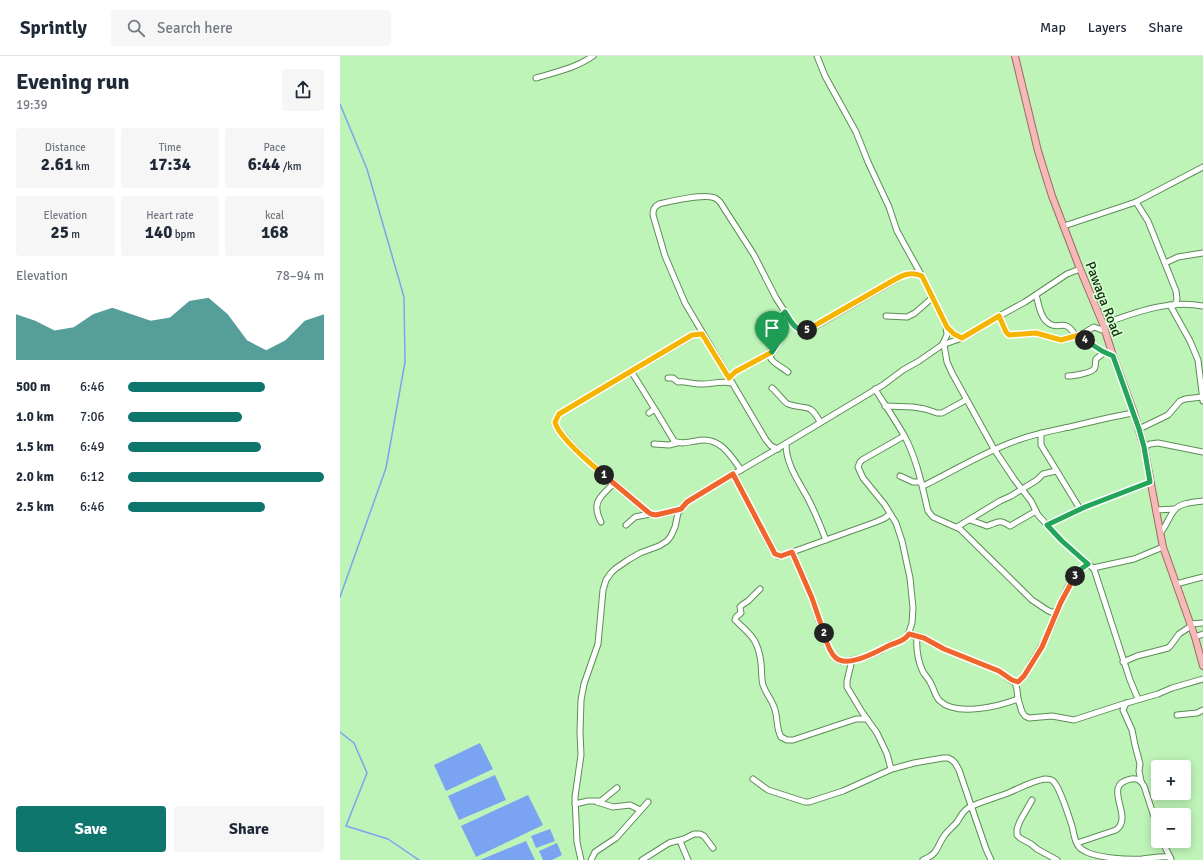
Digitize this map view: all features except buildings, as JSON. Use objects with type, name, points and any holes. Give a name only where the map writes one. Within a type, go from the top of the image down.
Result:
[{"type":"main road","name":"Pawaga Road","points":[[1015,56],[1044,172],[1080,269],[1103,324],[1139,429],[1144,447],[1163,547],[1195,637],[1203,666]]},
{"type":"street","points":[[536,78],[569,69],[584,63],[593,56]]},
{"type":"street","points":[[817,56],[825,76],[856,132],[889,207],[897,232],[922,276],[947,327],[954,334],[962,338]]},
{"type":"street","points":[[1064,226],[1136,202],[1203,168]]},
{"type":"street","points":[[778,449],[771,446],[766,440],[702,334],[685,302],[665,256],[653,214],[655,207],[659,204],[682,199],[708,197],[715,198],[720,202],[754,255],[776,298],[785,312],[797,328],[805,331],[904,275],[915,273],[922,276]]},
{"type":"street","points":[[1136,202],[1148,221],[1176,291],[1177,299],[1172,305]]},
{"type":"street","points":[[1165,263],[1178,257],[1203,253]]},
{"type":"street","points":[[581,860],[577,842],[575,804],[581,755],[580,720],[582,692],[598,644],[603,590],[606,580],[615,569],[640,553],[659,546],[667,541],[674,531],[678,513],[687,502],[883,385],[903,370],[943,345],[962,338],[1036,295],[1063,276],[1080,269]]},
{"type":"street","points":[[1036,295],[1039,308],[1046,321],[1054,326],[1065,325],[1069,327],[1077,335],[1113,356]]},
{"type":"street","points":[[886,316],[907,317],[915,313],[932,298]]},
{"type":"street","points":[[1103,324],[1145,310],[1172,305],[1189,304],[1203,306]]},
{"type":"street","points":[[1139,429],[1168,416],[1180,401],[1185,399],[1202,399],[1198,360],[1190,340],[1172,305]]},
{"type":"street","points":[[785,312],[780,319],[784,333],[770,355],[770,359],[788,372]]},
{"type":"street","points":[[999,316],[1006,332],[1009,335],[1036,333],[1061,340],[1082,334],[1094,327],[1105,331]]},
{"type":"street","points":[[947,327],[946,339],[943,345],[948,365],[994,449],[1047,525],[1062,541],[1091,566],[1096,575],[1123,662],[1138,699]]},
{"type":"street","points":[[650,514],[597,469],[562,435],[555,422],[559,414],[692,335],[702,334]]},
{"type":"street","points":[[731,381],[735,372],[772,352]]},
{"type":"street","points":[[1068,376],[1077,375],[1092,370],[1095,368],[1096,359],[1105,352]]},
{"type":"street","points":[[631,371],[672,440],[687,443],[698,440],[711,441],[723,447],[741,470]]},
{"type":"street","points":[[668,378],[673,378],[676,381],[703,385],[722,381],[731,381]]},
{"type":"street","points":[[772,388],[787,404],[812,410],[820,422]]},
{"type":"street","points":[[875,389],[904,436],[912,452],[930,515],[936,519],[957,527],[1032,600],[1051,612],[1057,612]]},
{"type":"street","points":[[885,406],[913,407],[936,413],[942,413],[966,400]]},
{"type":"street","points":[[649,412],[653,410],[656,411]]},
{"type":"street","points":[[900,476],[922,484],[994,449],[1019,439],[1114,416],[1134,413]]},
{"type":"street","points":[[1041,433],[1040,445],[1080,509]]},
{"type":"street","points":[[792,552],[812,598],[826,642],[836,658],[841,661],[866,657],[889,645],[905,639],[909,634],[913,615],[910,583],[900,536],[896,523],[885,505],[863,478],[858,467],[862,460],[904,436]]},
{"type":"street","points":[[654,444],[669,445],[677,442]]},
{"type":"street","points":[[1144,447],[1150,444],[1158,443],[1203,452]]},
{"type":"street","points":[[786,444],[789,461],[826,540]]},
{"type":"street","points":[[957,527],[1037,480],[1044,473],[1056,471]]},
{"type":"street","points":[[733,474],[775,554],[781,556],[876,522],[890,514]]},
{"type":"street","points":[[1047,525],[1080,509],[1150,482]]},
{"type":"street","points":[[601,522],[596,508],[597,503],[603,494],[614,483]]},
{"type":"street","points":[[1156,510],[1175,509],[1184,505],[1203,501]]},
{"type":"street","points":[[626,525],[635,517],[650,514],[656,515],[681,509]]},
{"type":"street","points":[[1161,532],[1175,509]]},
{"type":"street","points":[[970,520],[987,526],[997,521],[1001,521],[1010,526],[1036,511]]},
{"type":"street","points":[[1015,682],[1022,679],[1042,647],[1075,576],[1081,569],[1134,559],[1163,547]]},
{"type":"street","points":[[1176,584],[1203,577]]},
{"type":"street","points":[[760,589],[740,607],[741,613],[735,620],[757,643],[763,684],[774,705],[777,727],[781,737],[787,740],[793,740],[856,719],[867,719]]},
{"type":"street","points":[[1123,662],[1137,656],[1168,648],[1178,634],[1190,625],[1203,624]]},
{"type":"street","points":[[909,634],[924,638],[944,649],[999,671],[1015,682],[1022,712],[1029,718],[1052,716],[1074,720],[1203,679]]},
{"type":"street","points":[[1195,637],[1203,634]]},
{"type":"street","points":[[916,636],[916,647],[924,672],[939,700],[945,705],[959,709],[974,709],[992,707],[1018,699]]},
{"type":"street","points":[[852,660],[847,687],[877,733],[887,754],[891,769]]},
{"type":"street","points":[[1126,703],[1124,710],[1132,730],[1140,764],[1139,771],[1141,781],[1151,808]]},
{"type":"street","points":[[1177,715],[1197,713],[1203,710]]},
{"type":"street","points":[[753,779],[768,790],[809,802],[843,791],[891,769],[943,758],[952,760],[959,770],[991,860]]},
{"type":"street","points":[[924,860],[931,857],[935,853],[944,836],[956,824],[965,809],[996,798],[1030,783],[1046,779],[1052,780],[1057,785],[1068,813],[1077,843],[1081,850],[1097,856],[1119,858],[1142,859],[1157,856],[1170,858]]},
{"type":"street","points":[[1077,843],[1116,830],[1121,824],[1122,819],[1117,793],[1118,787],[1123,782],[1131,779],[1141,781]]},
{"type":"street","points":[[598,802],[604,800],[617,788]]},
{"type":"street","points":[[1032,800],[1016,829],[1017,835],[1036,849],[1056,860]]},
{"type":"street","points":[[575,804],[588,801],[598,802],[613,807],[630,805],[640,810]]},
{"type":"street","points":[[591,860],[595,852],[616,838],[648,802]]},
{"type":"street","points":[[642,860],[669,843],[680,841],[697,833],[704,836],[713,848]]},
{"type":"street","points":[[680,841],[688,860]]},
{"type":"street","points":[[1165,848],[1170,858]]},
{"type":"water","points":[[480,743],[493,769],[446,791],[434,765]]},
{"type":"water","points":[[495,775],[506,800],[459,820],[448,796]]},
{"type":"water","points":[[528,795],[543,825],[476,857],[461,826]]},
{"type":"water","points":[[550,829],[555,841],[536,848],[531,836]]},
{"type":"water","points":[[526,841],[535,860],[480,860]]},
{"type":"water","points":[[557,843],[562,855],[552,860],[543,860],[539,851]]},
{"type":"waterway","points":[[340,104],[367,169],[404,297],[405,362],[386,468],[340,597]]},
{"type":"waterway","points":[[340,732],[354,743],[367,773],[346,826],[388,839],[419,860]]},
{"type":"route","points":[[915,273],[922,276],[947,327],[957,336],[962,338],[999,316],[1007,334],[1009,335],[1036,333],[1054,339],[1064,340],[1079,335],[1102,351],[1113,356],[1139,429],[1144,447],[1150,482],[1085,507],[1047,525],[1062,541],[1088,564],[1078,571],[1075,576],[1061,602],[1044,643],[1020,681],[1015,682],[999,671],[944,649],[920,636],[909,634],[905,639],[889,645],[866,657],[855,660],[841,661],[831,652],[826,642],[812,598],[792,552],[781,556],[775,554],[733,474],[687,502],[681,509],[656,515],[651,514],[597,469],[562,435],[556,426],[556,418],[559,414],[692,335],[702,334],[710,344],[729,378],[735,372],[772,352],[784,333],[780,319],[785,312],[792,324],[797,328],[805,331],[809,330],[894,280],[904,275],[915,273]]}]
